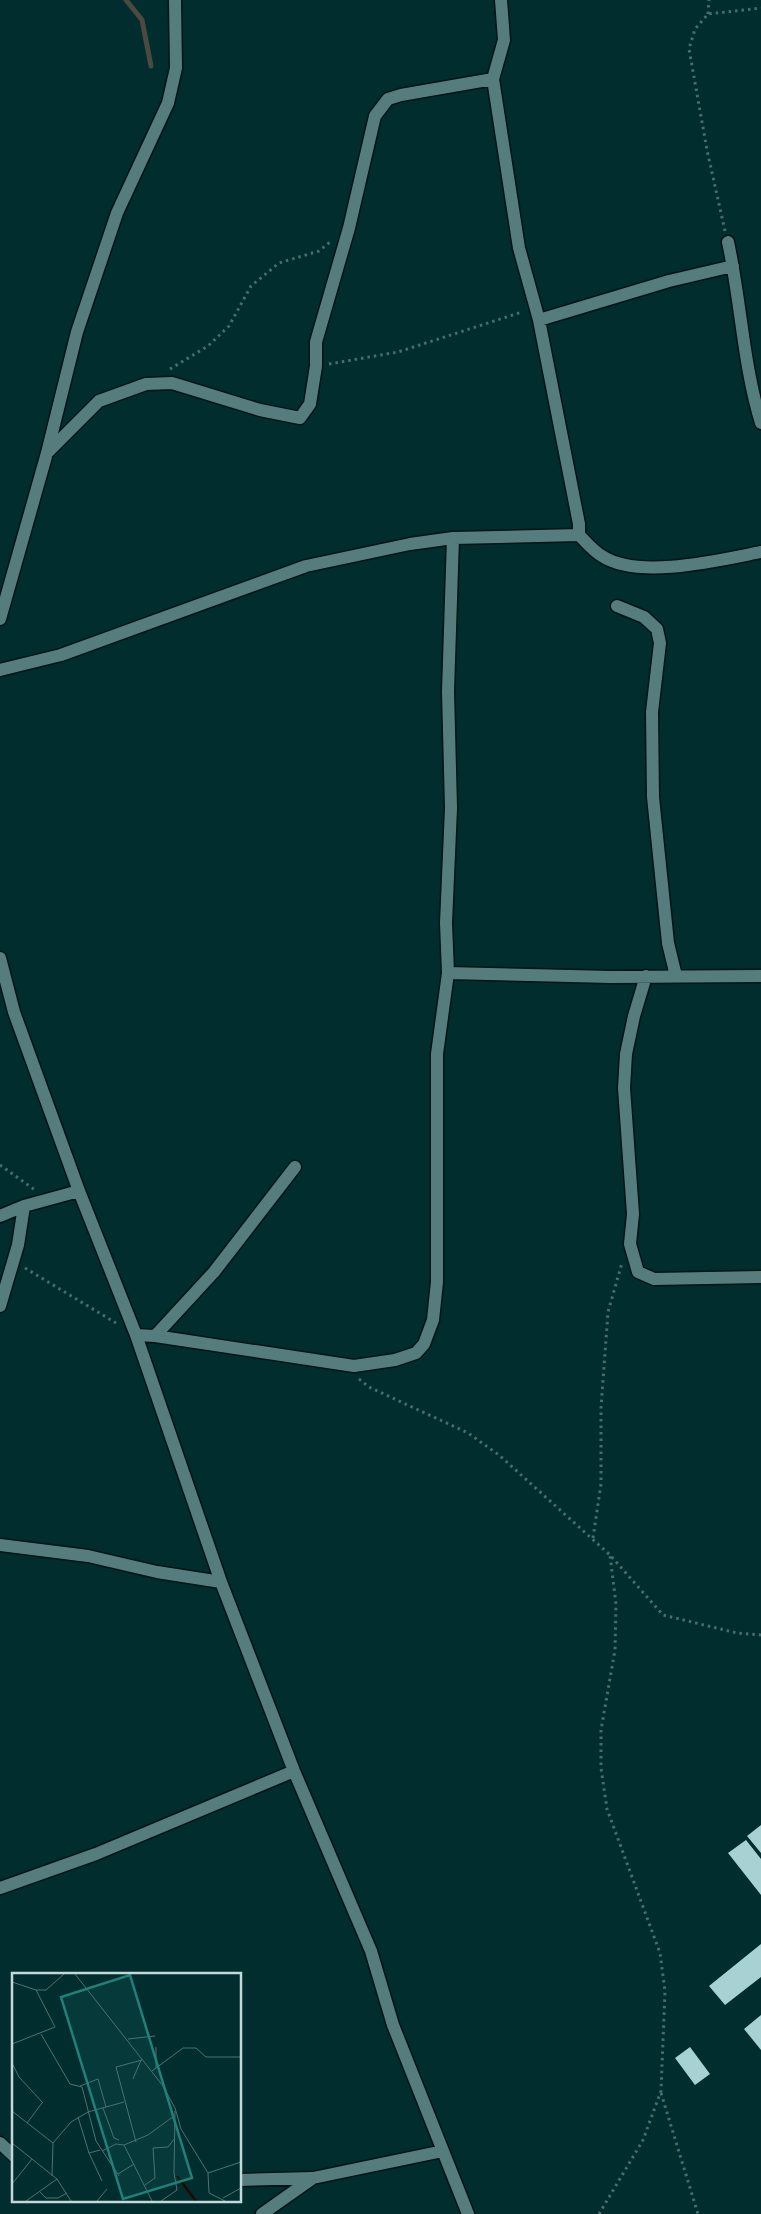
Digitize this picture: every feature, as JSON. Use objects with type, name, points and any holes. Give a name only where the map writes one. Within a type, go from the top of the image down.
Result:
[{"type":"street","points":[[0,620],[47,453],[76,332],[117,213],[168,103],[176,68],[175,0]]},
{"type":"street","points":[[501,0],[504,40],[493,79],[519,248],[537,314],[579,524],[579,535]]},
{"type":"street","points":[[47,453],[99,401],[146,384],[172,383],[260,410],[300,418],[310,404],[316,366],[316,342],[349,228],[375,116],[388,99],[400,95],[493,79]]},
{"type":"street","points":[[728,242],[734,266],[752,392],[761,423]]},
{"type":"street","points":[[537,314],[734,266]]},
{"type":"street","points":[[0,670],[61,655],[306,566],[410,544],[452,538],[579,535],[602,557],[628,565],[654,568],[697,564],[761,552]]},
{"type":"street","points":[[136,1335],[155,1336],[354,1366],[395,1360],[416,1353],[424,1344],[433,1320],[437,1282],[437,1054],[448,973],[446,923],[452,808],[448,691],[452,538]]},
{"type":"street","points":[[617,606],[644,617],[657,629],[660,643],[652,712],[653,798],[668,943],[676,976]]},
{"type":"street","points":[[0,958],[14,1012],[79,1191],[136,1335],[221,1582],[294,1771],[371,1951],[393,2025],[468,2214]]},
{"type":"street","points":[[448,973],[761,976]]},
{"type":"street","points":[[646,976],[626,1054],[625,1080],[633,1214],[630,1244],[638,1272],[654,1279],[761,1277]]},
{"type":"street","points":[[155,1336],[214,1272],[295,1167]]},
{"type":"street","points":[[0,1216],[24,1206],[79,1191]]},
{"type":"street","points":[[0,1306],[14,1262],[24,1206]]},
{"type":"street","points":[[0,1545],[88,1556],[157,1572],[221,1582]]},
{"type":"street","points":[[0,1888],[96,1854],[294,1771]]},
{"type":"street","points":[[0,2143],[12,2154]]},
{"type":"street","points":[[241,2180],[313,2178],[443,2151]]},
{"type":"street","points":[[262,2214],[313,2178]]},
{"type":"path","points":[[709,0],[708,14],[695,29],[689,49],[707,150],[728,242]]},
{"type":"path","points":[[708,14],[761,8]]},
{"type":"path","points":[[168,370],[208,346],[229,326],[251,286],[279,263],[319,251],[349,228]]},
{"type":"path","points":[[316,366],[398,352],[537,314]]},
{"type":"path","points":[[0,1166],[50,1200]]},
{"type":"path","points":[[593,1539],[601,1484],[601,1408],[608,1312],[620,1267],[630,1244]]},
{"type":"path","points":[[14,1262],[136,1335]]},
{"type":"path","points":[[354,1366],[357,1376],[369,1387],[468,1433],[499,1456],[610,1555],[663,1614],[737,1633],[761,1635]]},
{"type":"path","points":[[599,2214],[643,2140],[661,2091],[665,1991],[660,1953],[607,1809],[601,1768],[600,1730],[615,1650],[616,1604],[610,1555]]},
{"type":"path","points":[[661,2091],[698,2214]]},
{"type":"building","points":[[761,1825],[761,1853],[747,1836]]},
{"type":"building","points":[[746,1840],[761,1859],[761,1895],[728,1853]]},
{"type":"building","points":[[761,1944],[761,1977],[725,2005],[709,1986]]},
{"type":"building","points":[[761,2015],[761,2050],[744,2029]]},
{"type":"building","points":[[690,2047],[710,2074],[695,2085],[675,2058]]},
{"type":"waterway","points":[[126,0],[142,20],[151,66]]}]
